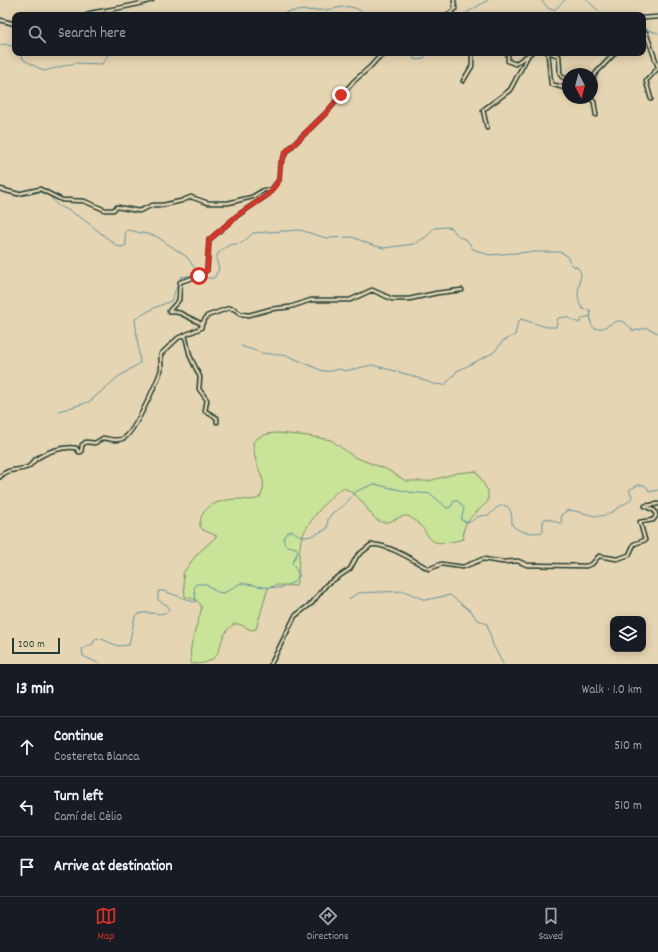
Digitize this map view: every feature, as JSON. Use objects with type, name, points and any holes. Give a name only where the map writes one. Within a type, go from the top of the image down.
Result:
[{"type":"street","points":[[100,12],[118,8],[134,7],[152,0]]},
{"type":"street","points":[[452,12],[455,9],[454,0]]},
{"type":"street","points":[[646,18],[658,17]]},
{"type":"street","points":[[0,20],[12,23]]},
{"type":"street","points":[[646,33],[658,67],[646,81],[651,99]]},
{"type":"street","points":[[202,324],[180,313],[169,312],[169,310],[175,306],[181,297],[180,282],[199,276],[207,270],[209,240],[238,215],[269,194],[279,180],[280,165],[286,152],[326,113],[354,81],[381,56]]},
{"type":"street","points":[[463,81],[472,66],[472,56]]},
{"type":"street","points":[[508,56],[507,60],[513,64],[528,56]]},
{"type":"street","points":[[487,128],[483,110],[510,90],[528,56]]},
{"type":"street","points":[[548,56],[551,84],[562,87]]},
{"type":"street","points":[[559,56],[560,74],[562,78]]},
{"type":"street","points":[[598,71],[612,56]]},
{"type":"street","points":[[594,104],[596,115]]},
{"type":"street","points":[[0,189],[18,194],[40,189],[45,190],[58,199],[84,201],[105,210],[111,210],[117,207],[139,211],[153,205],[177,203],[191,196],[208,203],[234,202],[254,197],[264,190],[271,190]]},
{"type":"street","points":[[0,478],[3,474],[15,468],[27,468],[42,456],[66,447],[76,448],[79,452],[81,452],[82,445],[86,442],[95,443],[103,438],[116,440],[124,438],[132,431],[155,385],[161,369],[161,354],[178,338],[201,328],[207,316],[230,308],[241,314],[249,315],[271,309],[290,307],[311,300],[350,300],[372,290],[392,299],[409,299],[437,293],[462,290]]},
{"type":"street","points":[[185,335],[190,356],[200,378],[199,389],[207,400],[205,411],[217,418],[217,422]]},
{"type":"street","points":[[271,664],[295,615],[312,603],[326,585],[351,569],[357,556],[371,545],[380,545],[398,552],[429,569],[441,564],[456,567],[464,566],[483,559],[518,562],[527,565],[586,566],[592,564],[599,556],[618,559],[629,555],[634,544],[645,541],[640,525],[641,521],[653,520],[656,516],[655,511],[645,506],[658,504]]},
{"type":"green space","points":[[279,433],[331,440],[354,457],[386,469],[406,481],[429,481],[457,473],[476,471],[488,491],[488,501],[467,522],[463,532],[464,539],[440,543],[430,538],[417,522],[408,516],[385,522],[377,520],[356,496],[343,488],[325,503],[312,519],[303,534],[300,546],[296,586],[277,585],[268,588],[256,629],[251,630],[239,624],[234,624],[227,630],[219,650],[212,660],[204,663],[192,664],[190,657],[191,648],[201,606],[196,600],[185,597],[183,573],[197,554],[217,536],[203,530],[200,526],[203,513],[207,508],[226,500],[252,500],[260,497],[263,483],[255,459],[253,442],[265,435]]},
{"type":"waterway","points":[[468,12],[488,0]]},
{"type":"waterway","points":[[541,0],[549,9],[554,10],[565,0]]},
{"type":"waterway","points":[[587,0],[600,12]]},
{"type":"waterway","points":[[289,12],[328,10],[344,7],[354,8],[362,12]]},
{"type":"waterway","points":[[646,30],[658,33]]},
{"type":"waterway","points":[[0,45],[4,44],[12,46]]},
{"type":"waterway","points":[[22,56],[24,60],[44,71],[75,63],[102,64],[107,56]]},
{"type":"waterway","points":[[413,56],[415,60],[423,59],[426,56]]},
{"type":"waterway","points":[[0,191],[17,196],[42,192]]},
{"type":"waterway","points":[[48,194],[58,206],[83,219],[117,246],[122,247],[126,245],[125,232],[128,230],[156,236],[187,257],[199,274],[205,278],[214,278],[219,269],[216,258],[219,252],[229,245],[242,243],[253,233],[300,230],[326,238],[352,237],[384,248],[414,244],[426,237],[434,228],[447,227],[451,228],[459,237],[467,240],[473,249],[489,255],[529,252],[560,252],[566,255],[572,265],[578,268],[581,273],[578,291],[579,301],[583,309],[590,310],[591,323],[593,327],[600,329],[620,321],[627,324],[633,331],[647,328],[658,333]]},
{"type":"waterway","points":[[59,411],[89,402],[118,377],[140,363],[135,319],[154,308],[171,301],[181,277],[198,274]]},
{"type":"waterway","points":[[241,346],[262,353],[288,356],[323,371],[340,369],[345,371],[372,365],[410,375],[433,384],[445,385],[457,371],[493,353],[503,341],[515,335],[518,322],[521,319],[546,327],[556,327],[558,318],[566,317],[579,323],[583,318],[591,316]]},
{"type":"waterway","points":[[100,664],[83,656],[82,649],[93,644],[95,639],[99,638],[118,646],[129,645],[135,616],[143,613],[161,614],[169,611],[168,606],[158,600],[158,591],[164,591],[194,602],[196,601],[194,588],[196,584],[206,584],[217,592],[224,593],[241,583],[280,588],[292,583],[300,576],[292,563],[298,552],[296,548],[285,545],[284,538],[286,534],[293,531],[305,537],[327,529],[328,519],[332,513],[342,507],[357,491],[374,484],[409,492],[431,494],[447,508],[451,507],[454,501],[458,501],[464,508],[461,520],[468,522],[477,517],[489,515],[496,508],[505,506],[510,510],[512,525],[515,528],[518,530],[535,533],[543,532],[543,521],[546,518],[562,524],[561,515],[568,510],[595,516],[606,515],[629,501],[632,496],[629,490],[638,485],[645,485],[650,492],[658,490]]},
{"type":"waterway","points":[[349,599],[358,593],[404,591],[425,600],[450,595],[472,612],[476,619],[487,624],[493,645],[503,664]]},
{"type":"route","points":[[199,276],[207,270],[208,267],[207,254],[209,240],[226,227],[232,219],[258,203],[269,194],[278,183],[281,161],[286,152],[333,106],[341,95]]}]
